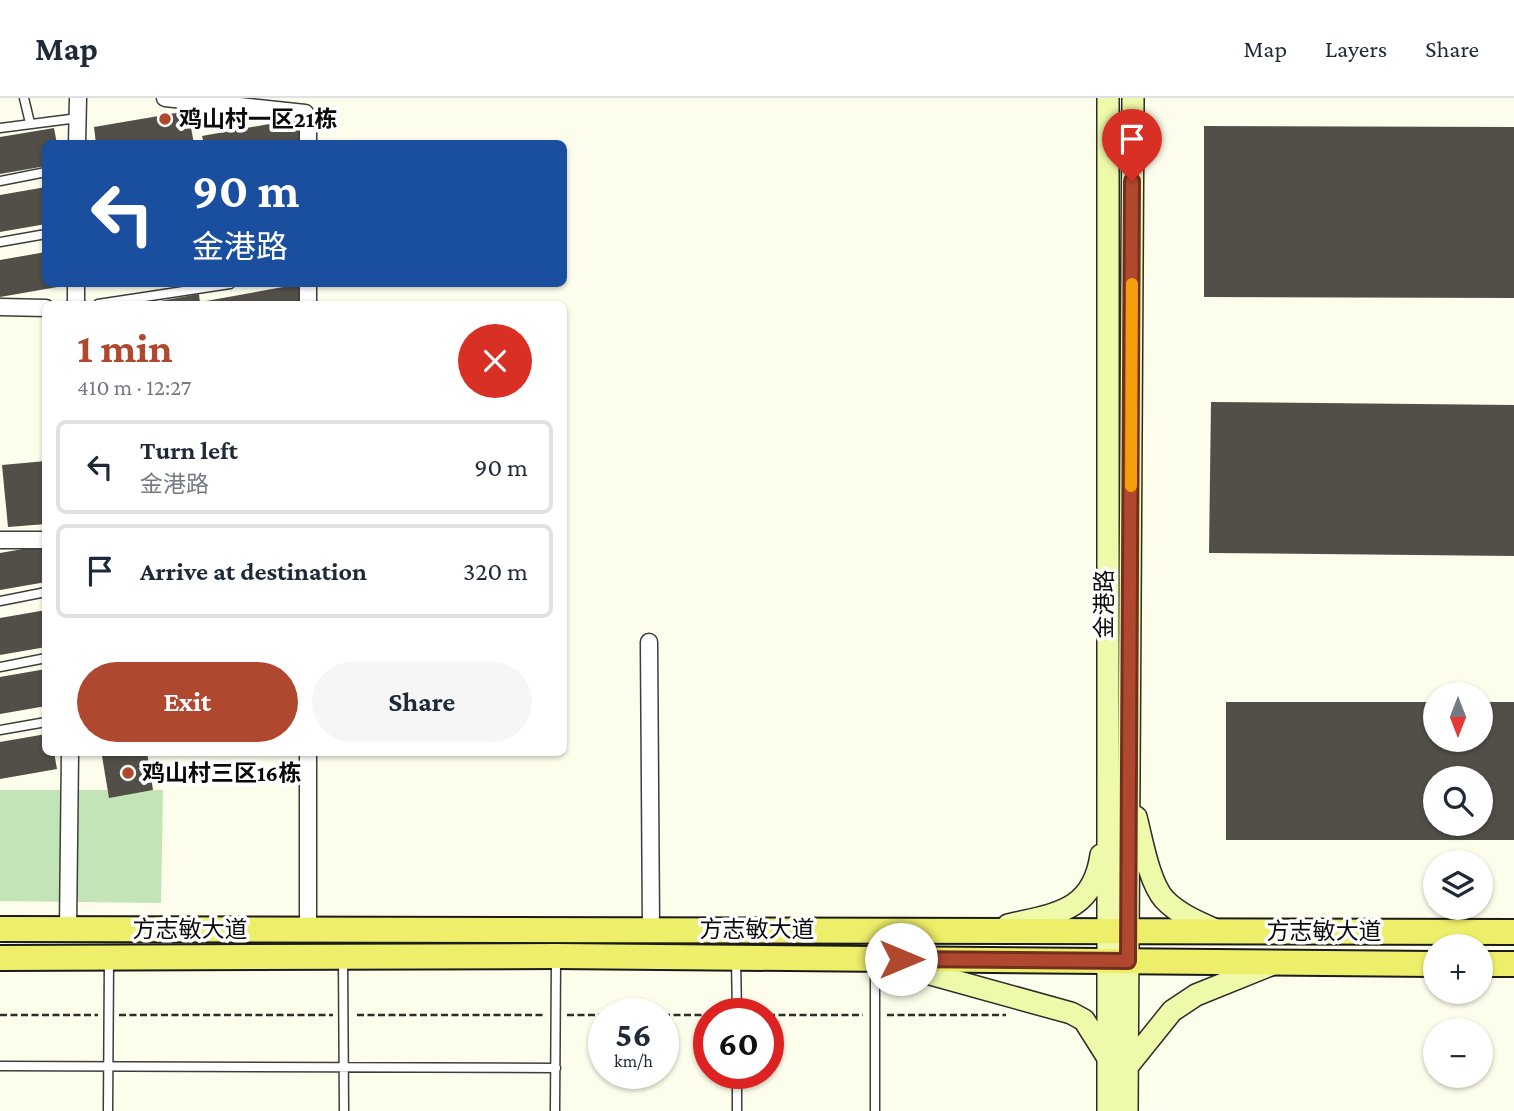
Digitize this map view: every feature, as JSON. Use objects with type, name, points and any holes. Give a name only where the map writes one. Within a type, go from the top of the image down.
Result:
[{"type":"main road","name":"金港路","points":[[1108,98],[1119,792],[1118,1063],[1127,1111]]},
{"type":"main road","name":"金港路","points":[[1119,792],[1133,98]]},
{"type":"main road","points":[[985,930],[1052,915],[1076,904],[1089,892],[1099,872],[1119,792]]},
{"type":"main road","points":[[1119,792],[1163,898],[1179,912],[1216,930]]},
{"type":"main road","name":"方志敏大道","points":[[0,929],[1514,932]]},
{"type":"main road","name":"方志敏大道","points":[[0,958],[556,956],[1423,964]]},
{"type":"main road","points":[[875,959],[1071,1013],[1084,1020],[1118,1063],[1172,1011],[1196,995],[1276,962]]},
{"type":"main road","points":[[1493,964],[1514,964]]},
{"type":"main road","name":"金港路","points":[[1108,1111],[1118,1063]]},
{"type":"street","points":[[78,98],[78,140]]},
{"type":"street","points":[[165,98],[305,113],[308,140]]},
{"type":"street","points":[[0,307],[42,308]]},
{"type":"street","points":[[0,540],[42,540]]},
{"type":"street","points":[[649,642],[651,929]]},
{"type":"street","points":[[68,928],[70,756]]},
{"type":"street","points":[[308,756],[308,929]]},
{"type":"lane","points":[[24,98],[30,123]]},
{"type":"lane","points":[[0,128],[78,118]]},
{"type":"lane","points":[[0,181],[42,173]]},
{"type":"lane","points":[[0,242],[42,235]]},
{"type":"lane","points":[[118,301],[210,287]]},
{"type":"lane","points":[[0,601],[42,593]]},
{"type":"lane","points":[[0,667],[42,659]]},
{"type":"lane","points":[[0,730],[42,723]]},
{"type":"lane","points":[[343,956],[344,1111]]},
{"type":"lane","points":[[555,1111],[556,956]]},
{"type":"lane","points":[[108,1111],[109,957]]},
{"type":"lane","points":[[736,957],[737,998]]},
{"type":"lane","points":[[875,959],[875,1111]]},
{"type":"lane","points":[[0,1066],[555,1068]]},
{"type":"lane","points":[[737,1089],[737,1111]]},
{"type":"path","points":[[0,1015],[588,1015]]},
{"type":"path","points":[[784,1016],[1012,1016]]},
{"type":"green space","points":[[0,790],[163,790],[161,903],[0,901]]},
{"type":"building","name":"鸡山村一区21栋","points":[[188,111],[193,140],[96,140],[94,127]]},
{"type":"building","points":[[297,119],[301,140],[203,140],[202,136]]},
{"type":"building","points":[[1204,126],[1514,127],[1514,298],[1204,297]]},
{"type":"building","points":[[54,128],[56,140],[42,140],[42,167],[0,174],[0,137]]},
{"type":"building","points":[[42,188],[42,225],[0,232],[0,195]]},
{"type":"building","points":[[42,253],[42,287],[58,287],[0,297],[0,260]]},
{"type":"building","points":[[283,287],[301,287],[303,301],[206,301]]},
{"type":"building","points":[[199,294],[200,301],[160,301]]},
{"type":"building","points":[[1211,402],[1514,405],[1514,556],[1209,553]]},
{"type":"building","points":[[42,461],[42,524],[8,527],[2,465]]},
{"type":"building","points":[[42,546],[42,583],[0,590],[0,553]]},
{"type":"building","points":[[42,611],[42,648],[0,655],[0,618]]},
{"type":"building","points":[[42,670],[42,707],[0,714],[0,677]]},
{"type":"building","points":[[1226,702],[1423,702],[1423,752],[1493,752],[1493,702],[1514,702],[1514,840],[1226,840]]},
{"type":"building","points":[[42,735],[42,756],[55,756],[57,769],[0,779],[0,742]]},
{"type":"building","name":"鸡山村三区16栋","points":[[102,756],[148,756],[153,790],[109,798]]},
{"type":"slow traffic","points":[[1131,486],[1132,284]]},
{"type":"place","name":"鸡山村一区21栋","points":[[165,119]]},
{"type":"place","name":"鸡山村三区16栋","points":[[128,773]]},
{"type":"route","points":[[901,959],[1128,961],[1132,181]]}]
